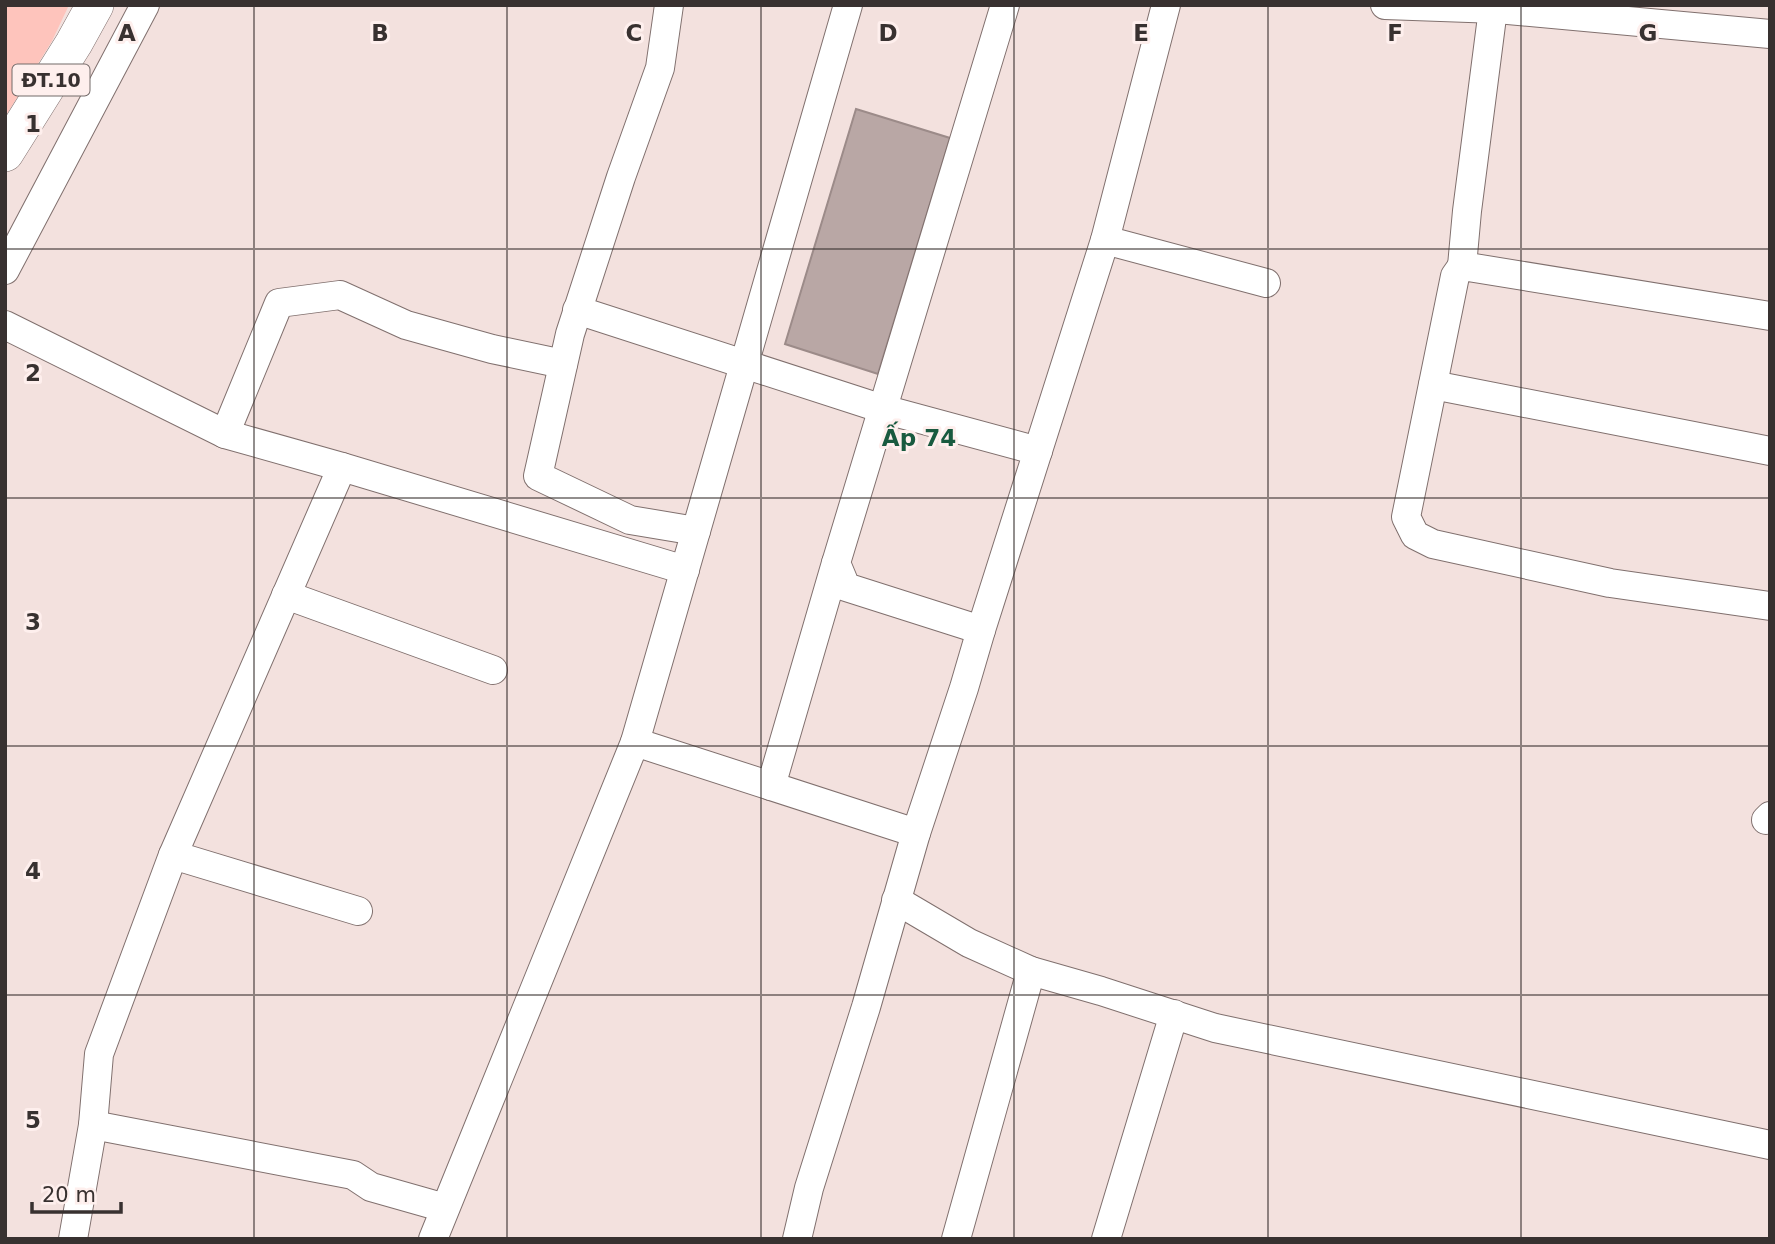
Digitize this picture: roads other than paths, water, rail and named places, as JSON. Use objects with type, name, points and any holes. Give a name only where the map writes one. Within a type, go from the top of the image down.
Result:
[{"type":"main road","name":"ĐT.10","points":[[5,153],[95,5]]},
{"type":"street","points":[[5,270],[145,5]]},
{"type":"street","points":[[670,5],[660,68],[570,334],[538,476],[630,520],[696,531]]},
{"type":"street","points":[[433,1239],[435,1205],[635,742],[848,5]]},
{"type":"street","points":[[771,786],[1005,5]]},
{"type":"street","points":[[797,1239],[809,1188],[866,1007],[916,833],[1105,240],[1166,5]]},
{"type":"street","points":[[1385,5],[1493,9],[1770,34]]},
{"type":"street","points":[[1493,9],[1461,266],[1455,276],[1406,517],[1415,536],[1433,544],[1610,583],[1770,607]]},
{"type":"street","points":[[1105,240],[1266,283]]},
{"type":"street","points":[[1461,266],[1770,316]]},
{"type":"street","points":[[225,434],[279,303],[340,295],[406,325],[492,349],[563,364]]},
{"type":"street","points":[[577,310],[883,409],[1038,452]]},
{"type":"street","points":[[5,325],[225,434],[685,570]]},
{"type":"street","points":[[1433,385],[1770,450]]},
{"type":"street","points":[[73,1239],[93,1125],[99,1054],[173,855],[342,467]]},
{"type":"street","points":[[836,563],[846,587],[981,630]]},
{"type":"street","points":[[286,595],[493,670]]},
{"type":"street","points":[[635,742],[916,833]]},
{"type":"street","points":[[173,855],[358,911]]},
{"type":"street","points":[[896,900],[969,943],[1031,971],[1215,1028],[1770,1145]]},
{"type":"street","points":[[956,1239],[1031,971]]},
{"type":"street","points":[[1106,1239],[1174,1014]]},
{"type":"street","points":[[93,1125],[353,1175],[371,1187],[435,1205]]},
{"type":"district","name":"Ấp 74","points":[[919,438]]}]
